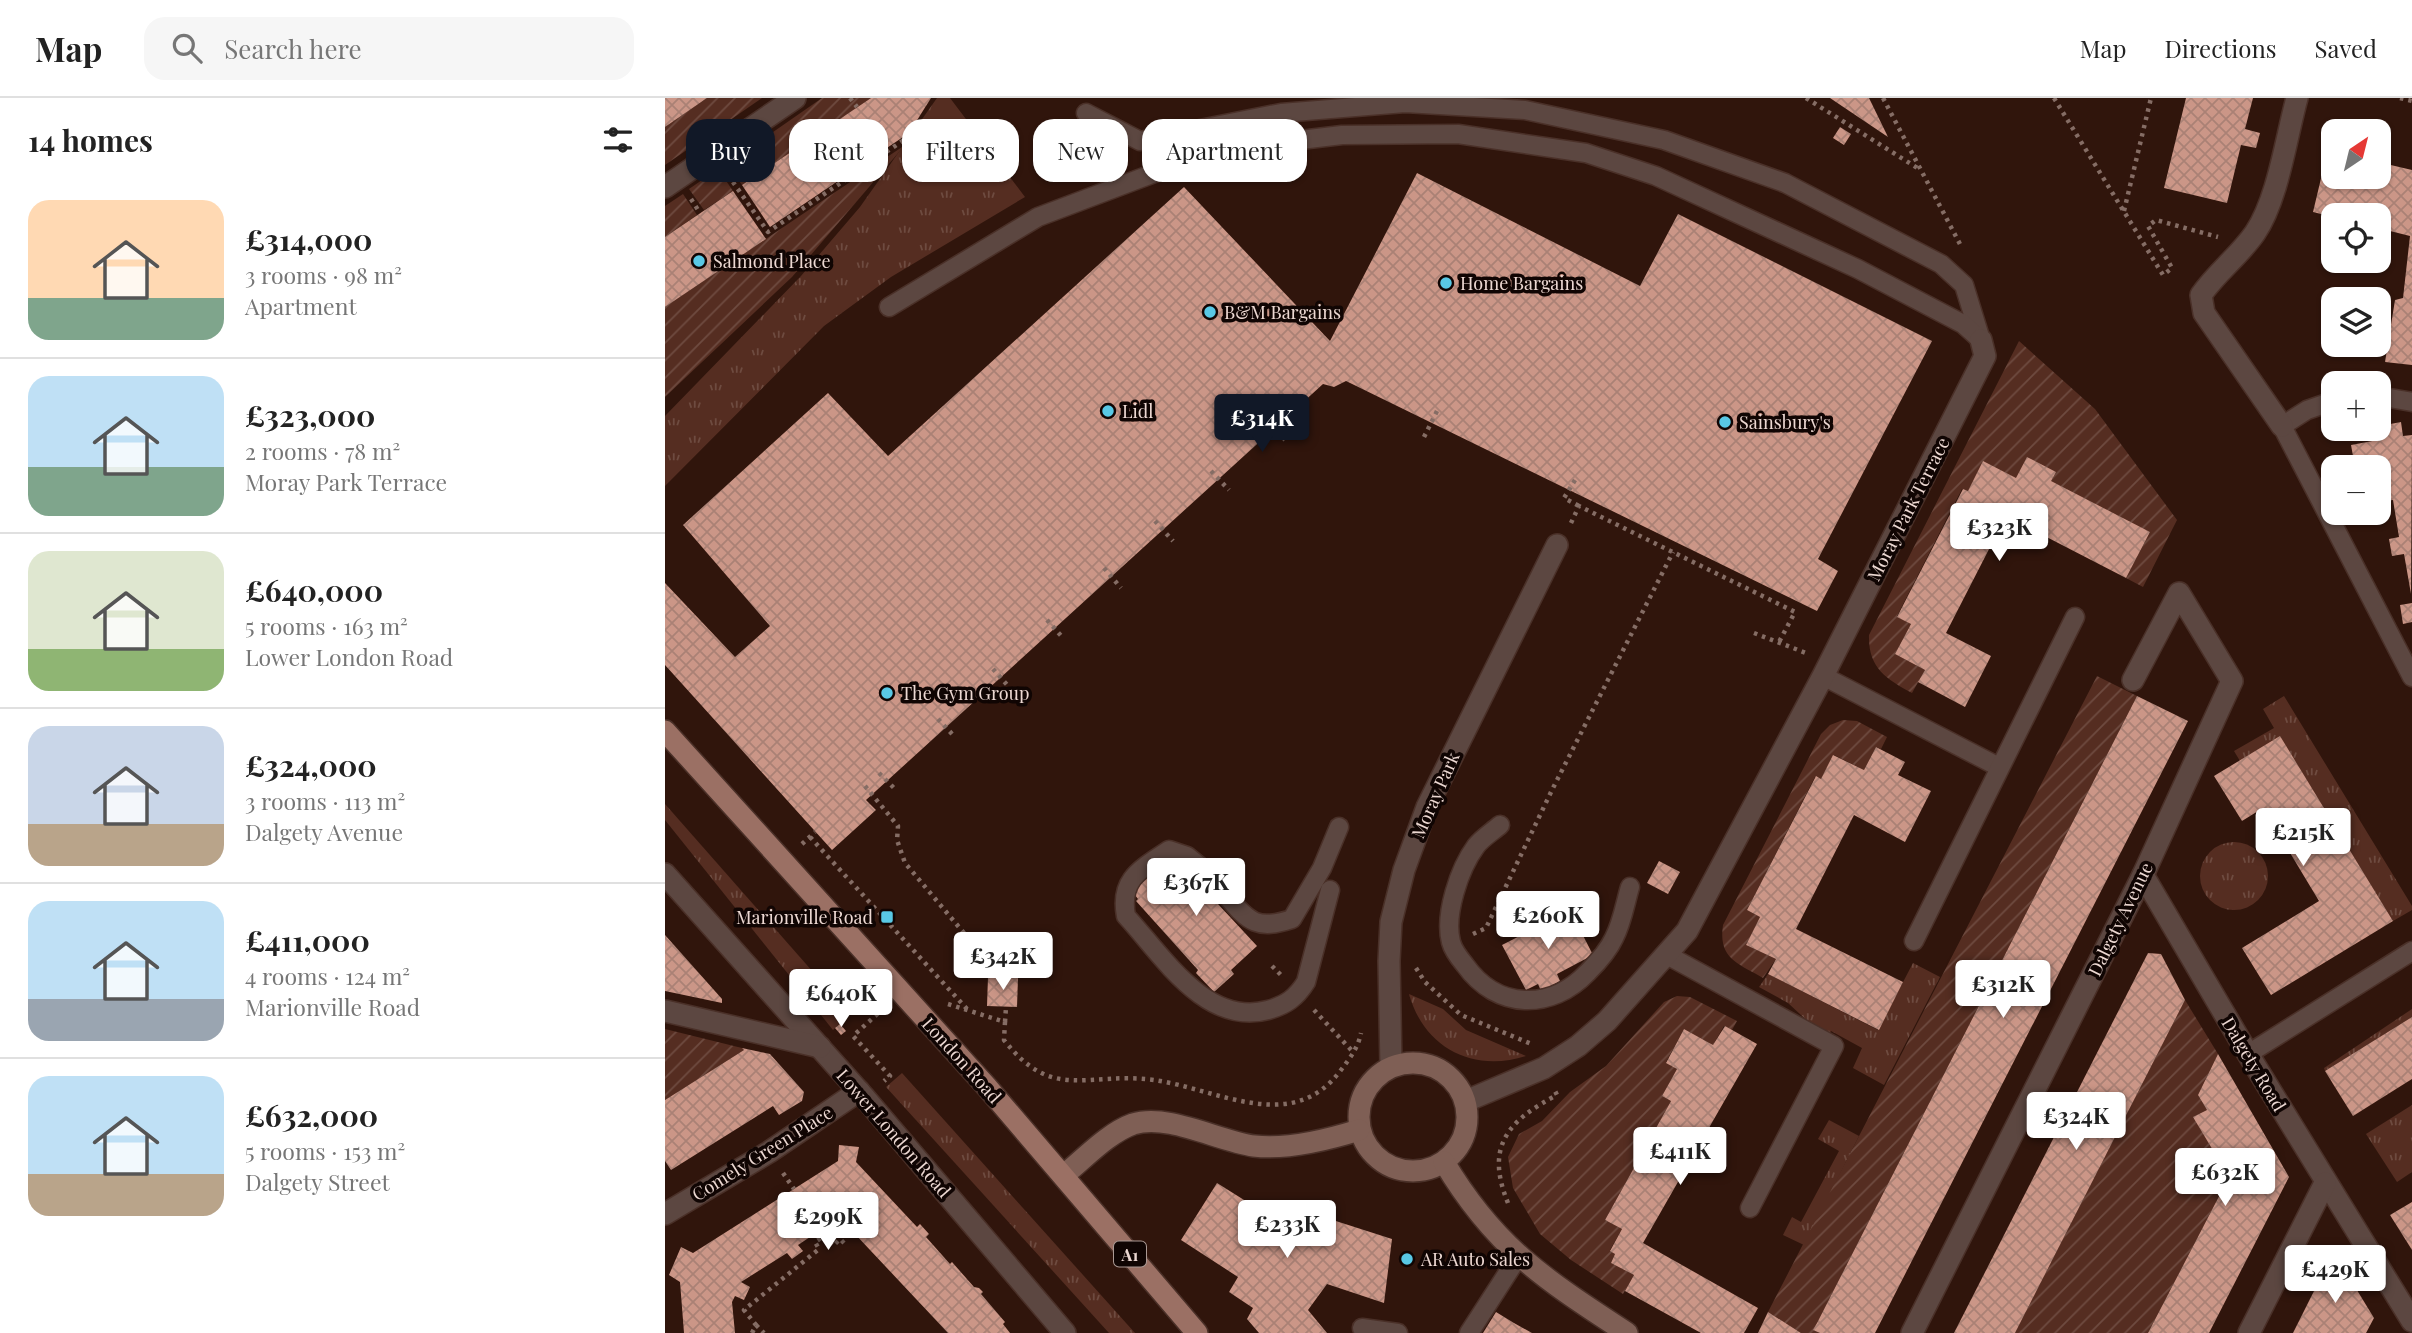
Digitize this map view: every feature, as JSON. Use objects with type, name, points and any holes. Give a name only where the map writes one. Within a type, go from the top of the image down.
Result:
[{"type":"main road","name":"London Road","points":[[665,731],[1064,1175],[1197,1333]]},
{"type":"street","points":[[765,119],[795,98]]},
{"type":"street","points":[[2282,426],[2204,313],[2201,295],[2215,275],[2246,244],[2261,221],[2270,198],[2297,98]]},
{"type":"street","points":[[665,187],[686,173]]},
{"type":"street","name":"Moray Park Terrace","points":[[1466,1101],[1544,1068],[1579,1046],[1607,1021],[1667,956],[1686,931],[1826,669],[1985,356],[1982,340]]},
{"type":"street","name":"Moray Park","points":[[1391,1067],[1391,922],[1414,841],[1558,536]]},
{"type":"street","name":"Dalgety Avenue","points":[[1912,1333],[2143,875],[2232,681],[2179,593],[2133,680]]},
{"type":"street","name":"Lower London Road","points":[[665,873],[862,1095],[1065,1333]]},
{"type":"street","name":"Dalgety Road","points":[[2143,875],[2325,1183],[2412,1321]]},
{"type":"street","points":[[665,1011],[820,1047]]},
{"type":"street","points":[[1409,1062],[1427,1064],[1444,1072],[1457,1085],[1466,1101],[1468,1118],[1465,1135],[1456,1150],[1444,1162],[1425,1170],[1403,1171],[1384,1163],[1368,1149],[1360,1130],[1358,1115],[1366,1088],[1375,1077],[1391,1067],[1409,1062]]},
{"type":"street","name":"Comely Green Place","points":[[665,1214],[862,1095]]},
{"type":"street","points":[[1064,1175],[1118,1132],[1134,1124],[1151,1122],[1180,1127],[1257,1146],[1316,1141],[1360,1130]]},
{"type":"street","points":[[1444,1162],[1494,1232],[1518,1257],[1547,1280],[1627,1333]]},
{"type":"street","points":[[2249,1333],[2325,1183]]},
{"type":"lane","points":[[1086,113],[1140,141],[1281,113],[1405,103],[1525,110],[1664,141],[1785,183],[1941,264],[1964,285],[1982,340]]},
{"type":"lane","points":[[889,307],[1038,217],[1197,157],[1250,146],[1342,135],[1458,134],[1586,153],[1667,180],[1858,269],[1963,324],[1982,340]]},
{"type":"lane","points":[[2391,398],[2412,402]]},
{"type":"lane","points":[[2321,406],[2282,426],[2412,677]]},
{"type":"lane","points":[[1914,941],[2075,617]]},
{"type":"lane","points":[[1826,669],[1999,767]]},
{"type":"lane","points":[[1500,825],[1476,847],[1457,887],[1448,916],[1451,944],[1473,977],[1500,995],[1529,1000],[1555,997],[1579,982],[1603,957],[1615,938],[1630,887]]},
{"type":"lane","points":[[1227,896],[1255,924],[1265,925],[1292,919],[1322,869],[1339,827]]},
{"type":"lane","points":[[1207,873],[1187,856],[1169,850],[1131,879],[1123,901],[1126,916],[1193,989],[1209,1002],[1244,1013],[1280,1006],[1299,994],[1306,982],[1330,890]]},
{"type":"lane","points":[[2248,1054],[2412,951]]},
{"type":"lane","points":[[1667,956],[1834,1046],[1750,1208]]},
{"type":"lane","points":[[1469,1333],[1518,1257]]},
{"type":"lane","points":[[1362,1328],[1398,1333]]},
{"type":"path","points":[[851,98],[857,107]]},
{"type":"path","points":[[1805,98],[1919,169]]},
{"type":"path","points":[[1883,98],[1963,250]]},
{"type":"path","points":[[2054,98],[2163,275],[2172,268],[2148,226],[2156,220],[2246,244]]},
{"type":"path","points":[[2124,211],[2151,98]]},
{"type":"path","points":[[2400,98],[2412,101]]},
{"type":"path","points":[[733,182],[768,232],[902,141]]},
{"type":"path","points":[[1424,437],[1437,411]]},
{"type":"path","points":[[1267,420],[1285,440]]},
{"type":"path","points":[[1211,471],[1229,490]]},
{"type":"path","points":[[1575,480],[1565,498],[1795,612],[1779,642]]},
{"type":"path","points":[[1558,536],[1570,525],[1579,506]]},
{"type":"path","points":[[1155,521],[1173,541]]},
{"type":"path","points":[[1451,944],[1486,928],[1552,790],[1673,552]]},
{"type":"path","points":[[1104,568],[1121,588]]},
{"type":"path","points":[[1047,620],[1064,639]]},
{"type":"path","points":[[1754,633],[1779,642],[1826,669]]},
{"type":"path","points":[[993,669],[1009,687]]},
{"type":"path","points":[[938,719],[954,736]]},
{"type":"path","points":[[879,773],[895,789]]},
{"type":"path","points":[[865,786],[898,826],[897,840],[905,863],[1001,977]]},
{"type":"path","points":[[810,837],[967,1010],[1005,1022]]},
{"type":"path","points":[[1389,961],[1412,962],[1425,982],[1473,1022],[1533,1043],[1557,1095],[1513,1125],[1500,1147],[1500,1179],[1513,1213]]},
{"type":"path","points":[[862,1095],[890,1076],[853,1036],[901,993]]},
{"type":"path","points":[[1006,1007],[1004,1041],[1018,1058],[1049,1079],[1156,1080],[1268,1106],[1288,1104],[1324,1089],[1354,1053],[1363,1023]]},
{"type":"path","points":[[820,1231],[833,1246],[840,1239],[847,1246]]},
{"type":"path","points":[[764,1333],[744,1310],[820,1249],[815,1242],[824,1236]]},
{"type":"path","points":[[752,1333],[757,1325]]},
{"type":"green space","points":[[707,98],[762,98],[732,119],[686,119],[686,150],[665,165],[665,127]]},
{"type":"green space","points":[[822,98],[871,98],[840,119],[792,119]]},
{"type":"green space","points":[[937,98],[950,98],[966,119],[922,119]]},
{"type":"green space","points":[[789,121],[789,153],[775,163],[775,131]]},
{"type":"green space","points":[[902,147],[888,165],[888,156]]},
{"type":"green space","points":[[902,148],[902,182],[1014,182],[1025,197],[891,277],[824,326],[665,486],[665,416],[801,276],[860,207],[878,182],[888,182],[888,167]]},
{"type":"green space","points":[[699,182],[727,182],[733,191],[704,210],[689,189]]},
{"type":"green space","points":[[850,182],[873,182],[792,277],[665,397],[665,307]]},
{"type":"green space","points":[[683,194],[697,215],[665,237],[665,206]]},
{"type":"green space","points":[[2019,341],[2095,409],[2177,520],[2143,587],[2126,578],[2150,532],[2016,478],[1968,491],[1962,489],[1897,616],[1911,624],[1895,654],[1925,670],[1912,693],[1880,671],[1872,656],[1869,635]]},
{"type":"green space","points":[[2097,676],[2137,696],[1817,1323],[1814,1330],[1820,1333],[1801,1333],[1768,1312]]},
{"type":"green space","points":[[2284,696],[2412,906],[2412,910],[2393,921],[2280,737],[2240,761],[2234,751],[2274,728],[2263,709]]},
{"type":"green space","points":[[1843,720],[1857,721],[1887,737],[1881,749],[1876,747],[1864,770],[1834,755],[1821,779],[1815,777],[1747,910],[1760,917],[1746,945],[1776,959],[1763,978],[1738,964],[1727,953],[1722,936],[1723,925],[1821,734],[1830,725]]},
{"type":"green space","points":[[665,804],[850,1014],[833,1030],[665,820]]},
{"type":"green space","points":[[2234,842],[2247,845],[2258,852],[2265,863],[2268,876],[2265,889],[2258,900],[2247,907],[2234,910],[2221,907],[2210,900],[2203,889],[2200,876],[2203,863],[2210,852],[2221,845]]},
{"type":"green space","points":[[1913,963],[1940,977],[1884,1085],[1853,1068],[1862,1048],[1831,1031],[1827,1039],[1788,1003],[1759,987],[1768,974],[1878,1030]]},
{"type":"green space","points":[[1409,994],[1443,1009],[1466,1030],[1526,1056],[1487,1061],[1453,1052],[1426,1029]]},
{"type":"green space","points":[[1677,996],[1690,997],[1737,1021],[1732,1030],[1724,1026],[1713,1045],[1684,1029],[1666,1062],[1677,1069],[1662,1096],[1671,1101],[1605,1220],[1622,1229],[1610,1250],[1615,1254],[1611,1263],[1634,1275],[1623,1294],[1571,1260],[1540,1234],[1513,1188],[1508,1157],[1519,1134],[1542,1121],[1570,1092],[1606,1066],[1664,1002]]},
{"type":"green space","points":[[2185,1000],[2218,1054],[2198,1095],[2207,1110],[2194,1117],[2229,1177],[2148,1333],[2015,1333]]},
{"type":"green space","points":[[2412,1009],[2412,1017],[2325,1071],[2324,1068]]},
{"type":"green space","points":[[665,1029],[742,1048],[744,1050],[665,1100]]},
{"type":"green space","points":[[902,1073],[1135,1333],[1109,1333],[886,1087]]},
{"type":"green space","points":[[2412,1105],[2412,1172],[2397,1182],[2366,1134]]},
{"type":"green space","points":[[1829,1120],[1859,1136],[1804,1245],[1783,1235],[1792,1217],[1801,1222],[1839,1151],[1818,1139]]},
{"type":"building","points":[[665,98],[707,98],[665,127]]},
{"type":"building","points":[[871,98],[931,98],[918,119],[902,119],[902,138],[888,147],[888,119],[840,119]]},
{"type":"building","points":[[1830,98],[1869,98],[1888,137]]},
{"type":"building","points":[[2186,98],[2253,98],[2245,129],[2260,133],[2256,148],[2241,145],[2227,203],[2164,188]]},
{"type":"building","points":[[1840,127],[1851,134],[1844,145],[1833,138]]},
{"type":"building","points":[[789,153],[789,182],[837,182],[770,227],[742,185],[746,182],[775,182],[775,163]]},
{"type":"building","points":[[2391,165],[2412,170],[2412,365],[2385,362],[2386,357],[2391,357],[2391,325],[2395,300],[2403,298],[2410,236],[2391,231],[2391,203],[2321,203],[2321,214],[2313,212],[2321,178],[2321,189],[2391,189]]},
{"type":"building","points":[[1417,173],[1640,286],[1678,214],[1932,341],[1818,559],[1838,571],[1817,611],[1346,381],[1334,387],[1323,384],[866,800],[876,810],[832,850],[665,665],[665,583],[735,657],[770,626],[683,525],[828,393],[888,456],[1184,187],[1330,341]]},
{"type":"building","name":"Salmond Place","points":[[733,191],[766,239],[665,307],[665,237]]},
{"type":"building","points":[[2401,422],[2403,436],[2412,435],[2411,594],[2404,554],[2392,556],[2389,539],[2399,537],[2391,500],[2391,455],[2353,455],[2351,445],[2391,441],[2391,424]]},
{"type":"building","points":[[2027,457],[2056,472],[2051,481],[2150,532],[2126,578],[2006,516],[1946,633],[1991,656],[1965,707],[1918,682],[1925,670],[1895,654],[1911,624],[1897,617],[1963,489],[1968,491],[1983,461],[2016,478]]},
{"type":"building","points":[[2412,603],[2412,622],[2403,624],[2400,605]]},
{"type":"building","points":[[2137,696],[2188,721],[1875,1333],[1820,1333],[1813,1330],[1817,1323]]},
{"type":"building","points":[[2280,736],[2393,921],[2271,995],[2242,948],[2319,901],[2263,808],[2242,821],[2214,776]]},
{"type":"building","points":[[1876,747],[1905,762],[1898,775],[1931,791],[1905,842],[1854,815],[1796,929],[1903,982],[1879,1030],[1768,974],[1776,959],[1746,945],[1760,917],[1747,910],[1816,776],[1821,779],[1833,755],[1864,770]]},
{"type":"building","points":[[1174,853],[1199,881],[1217,864],[1237,887],[1218,904],[1257,946],[1231,970],[1234,974],[1214,992],[1196,973],[1198,970],[1136,901],[1138,899],[1132,891]]},
{"type":"building","points":[[1659,861],[1680,872],[1668,894],[1647,883]]},
{"type":"building","points":[[1570,910],[1593,955],[1557,974],[1560,981],[1541,991],[1538,984],[1526,990],[1502,945]]},
{"type":"building","points":[[665,935],[722,999],[722,1003],[665,991]]},
{"type":"building","points":[[2148,953],[2161,954],[2185,1000],[2015,1333],[1954,1333]]},
{"type":"building","points":[[988,977],[1018,978],[1017,1007],[987,1006]]},
{"type":"building","points":[[2412,1017],[2412,1079],[2353,1116],[2325,1071]]},
{"type":"building","points":[[840,1024],[846,1031],[841,1035],[835,1028]]},
{"type":"building","points":[[1725,1026],[1757,1044],[1643,1243],[1758,1308],[1744,1333],[1701,1333],[1625,1291],[1634,1275],[1611,1263],[1615,1254],[1610,1251],[1622,1229],[1605,1220],[1671,1101],[1662,1096],[1677,1069],[1666,1063],[1684,1029],[1713,1045]]},
{"type":"building","points":[[742,1048],[770,1054],[804,1092],[802,1101],[779,1115],[773,1106],[671,1170],[665,1161],[665,1100],[744,1050]]},
{"type":"building","points":[[2218,1054],[2289,1177],[2209,1333],[2148,1333],[2229,1177],[2193,1117],[2207,1110],[2198,1095]]},
{"type":"building","points":[[839,1145],[859,1147],[856,1162],[917,1227],[920,1224],[929,1234],[926,1237],[950,1264],[952,1262],[974,1287],[983,1292],[981,1294],[1005,1322],[1003,1324],[1010,1333],[948,1333],[855,1234],[822,1229],[798,1245],[803,1251],[792,1259],[787,1253],[741,1282],[750,1287],[744,1300],[735,1296],[732,1302],[735,1333],[684,1333],[680,1282],[669,1275],[681,1247],[693,1253],[838,1161]]},
{"type":"building","points":[[1217,1183],[1276,1220],[1285,1207],[1309,1222],[1314,1214],[1392,1239],[1384,1303],[1327,1284],[1308,1310],[1327,1333],[1259,1333],[1247,1319],[1253,1308],[1229,1292],[1238,1277],[1181,1240]]},
{"type":"building","points":[[2412,1202],[2412,1250],[2390,1215]]},
{"type":"building","points":[[2331,1257],[2338,1259],[2374,1318],[2366,1333],[2293,1333]]},
{"type":"building","points":[[1496,1312],[1514,1323],[1532,1333],[1483,1333]]},
{"type":"building","points":[[1768,1312],[1801,1333],[1758,1333]]},
{"type":"place","name":"Salmond Place","points":[[699,261]]},
{"type":"place","name":"Home Bargains","points":[[1446,283]]},
{"type":"place","name":"B&M Bargains","points":[[1210,312]]},
{"type":"place","name":"Lidl","points":[[1108,411]]},
{"type":"place","name":"Sainsbury's","points":[[1725,422]]},
{"type":"place","name":"The Gym Group","points":[[887,693]]},
{"type":"place","name":"Marionville Road","points":[[887,917]]},
{"type":"place","name":"AR Auto Sales","points":[[1407,1259]]}]
